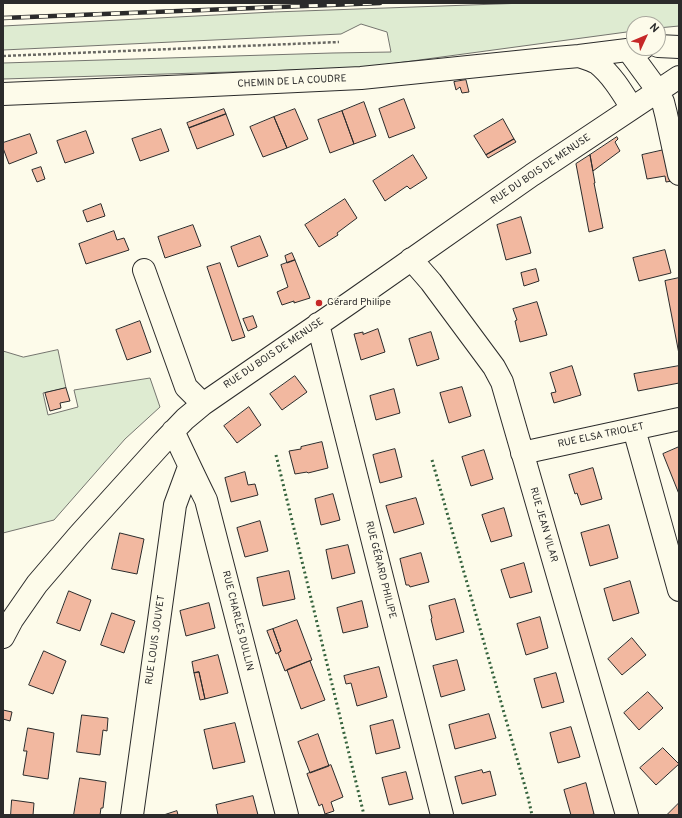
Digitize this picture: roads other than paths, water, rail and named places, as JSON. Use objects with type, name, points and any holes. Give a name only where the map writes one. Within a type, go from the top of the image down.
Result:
[{"type":"street","points":[[666,46],[679,47]]},
{"type":"street","name":"CHEMIN DE LA COUDRE","points":[[3,94],[361,78],[626,50]]},
{"type":"street","points":[[579,56],[596,62],[607,72],[619,87],[632,108]]},
{"type":"street","points":[[639,56],[658,91],[666,114],[679,174]]},
{"type":"street","name":"RUE DU BOIS DE MENUSE","points":[[3,636],[12,620],[37,584],[79,535],[173,431],[203,404],[532,175],[679,77]]},
{"type":"street","name":"RUE JEAN VILAR","points":[[411,260],[431,282],[494,368],[502,382],[627,815]]},
{"type":"street","points":[[144,270],[186,387],[203,404]]},
{"type":"street","name":"RUE GÉRARD PHILIPE","points":[[318,324],[442,815]]},
{"type":"street","name":"RUE ELSA TRIOLET","points":[[522,453],[679,418]]},
{"type":"street","points":[[634,429],[679,588]]},
{"type":"street","name":"RUE CHARLES DULLIN","points":[[173,431],[206,500],[286,815]]},
{"type":"street","name":"RUE LOUIS JOUVET","points":[[132,815],[175,505],[189,467]]},
{"type":"railway","points":[[3,18],[380,3]]},
{"type":"place","name":"Gérard Philipe","points":[[319,303]]}]
